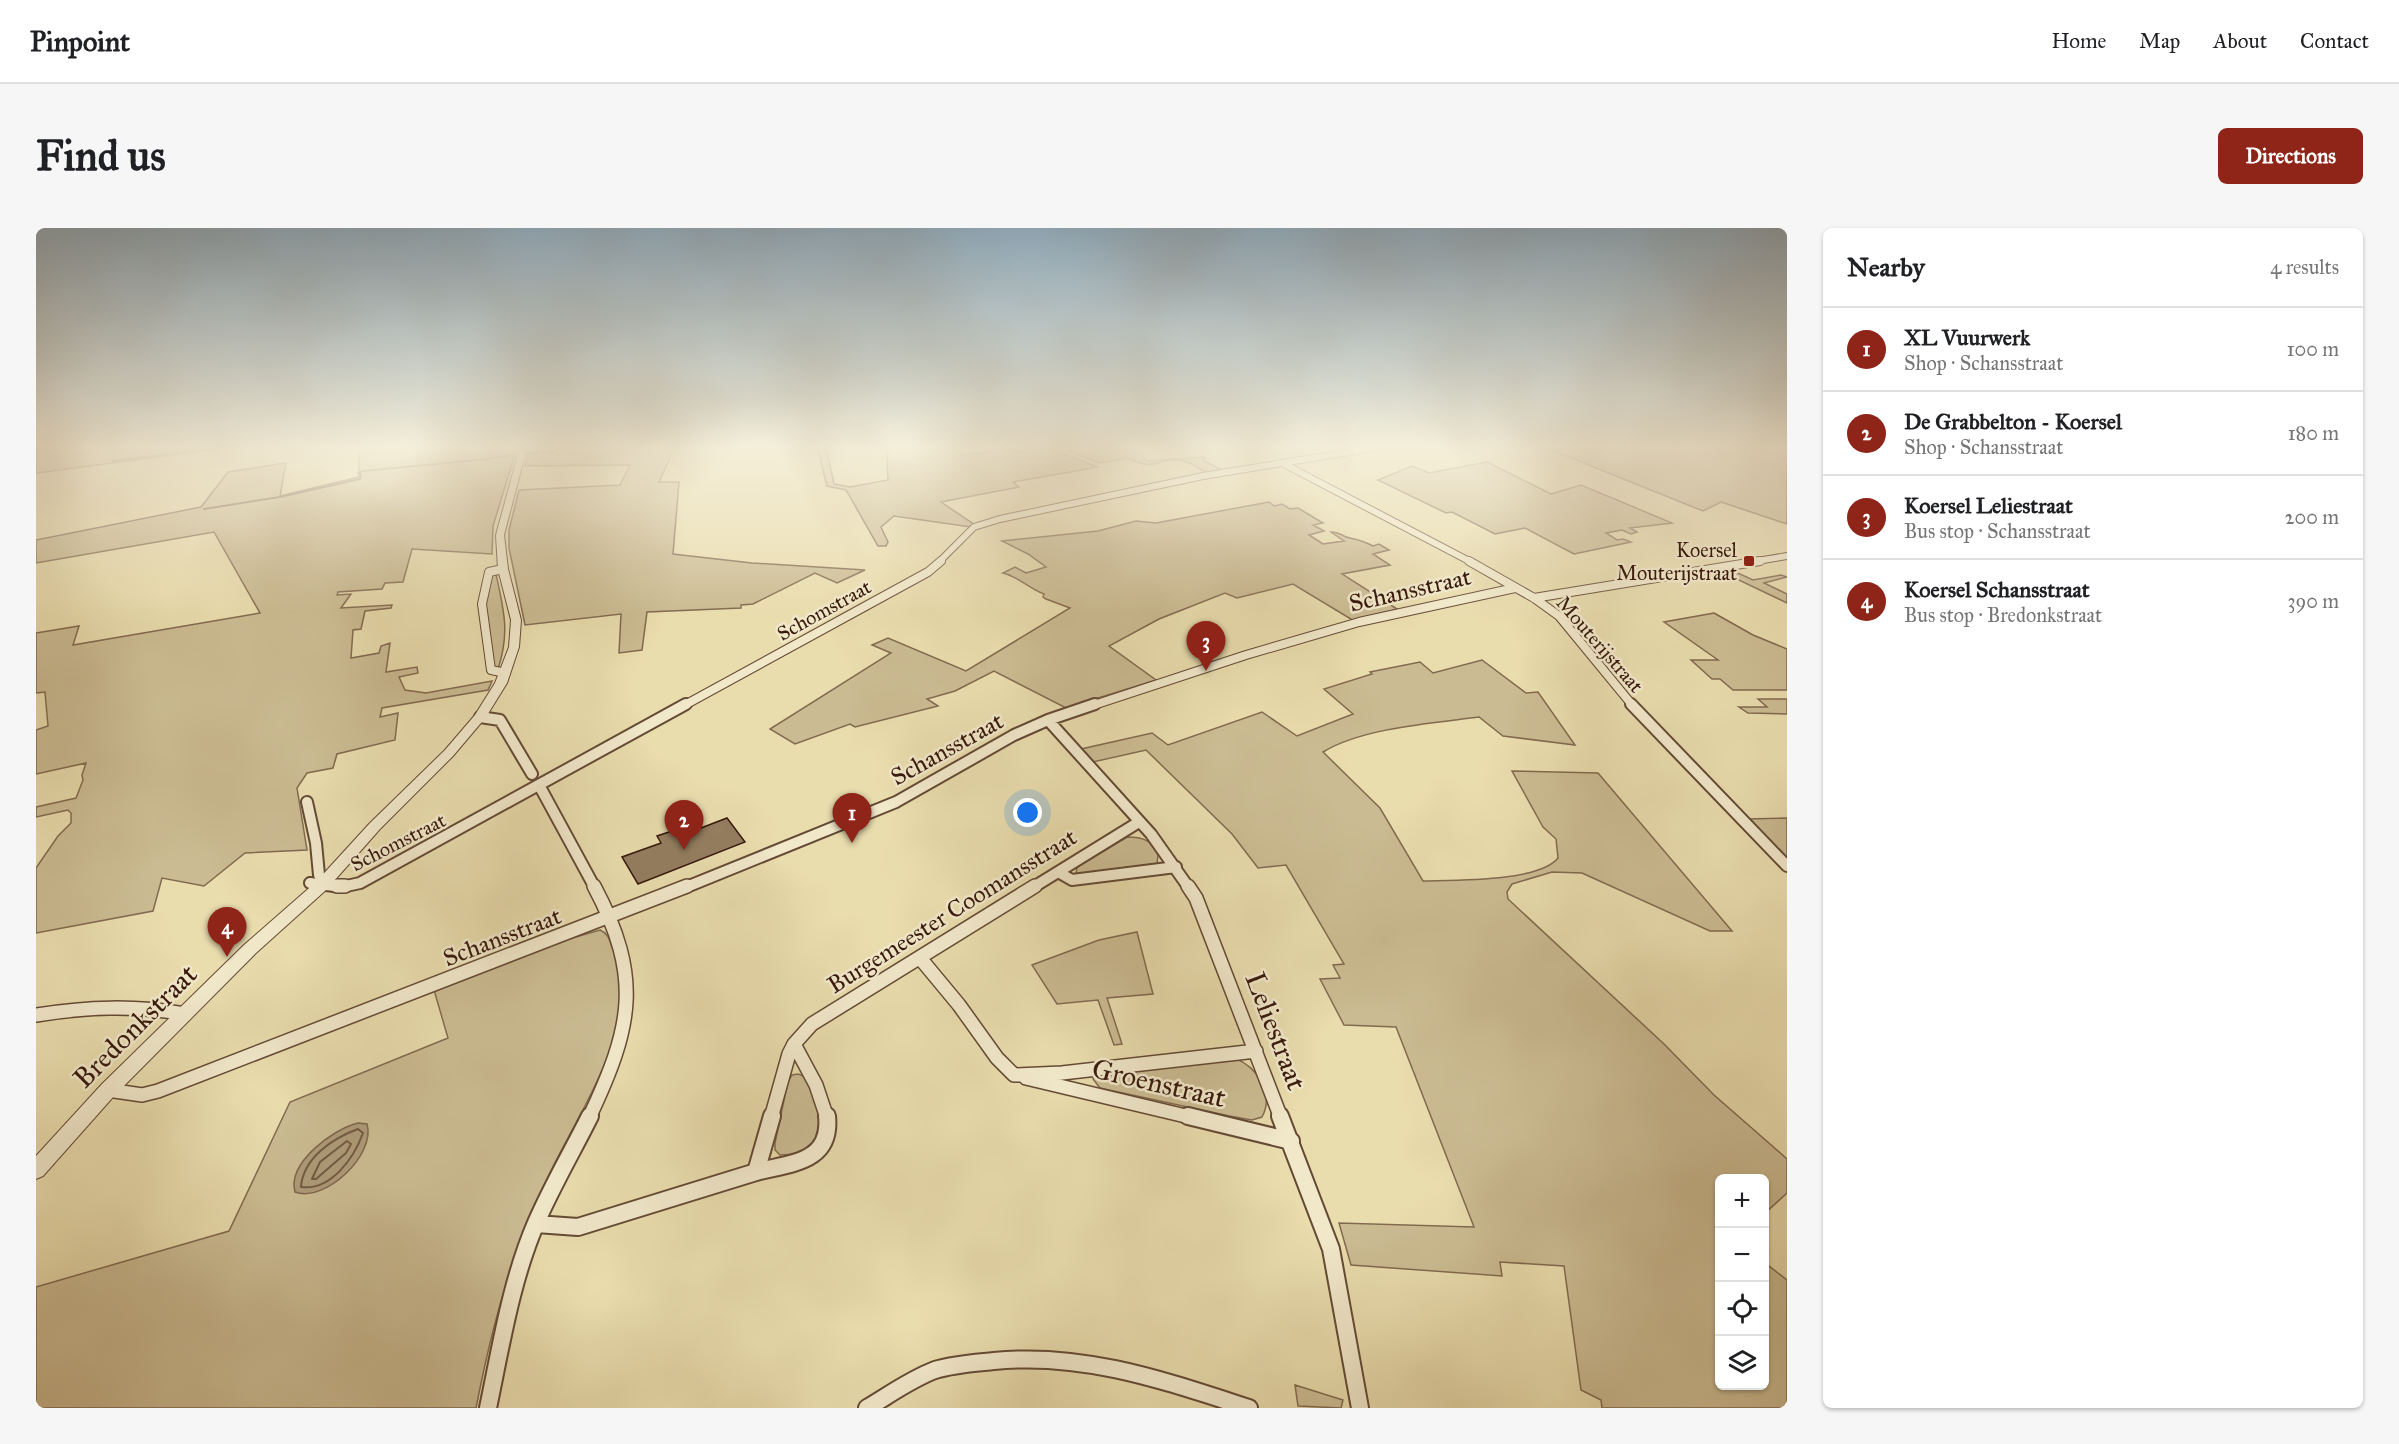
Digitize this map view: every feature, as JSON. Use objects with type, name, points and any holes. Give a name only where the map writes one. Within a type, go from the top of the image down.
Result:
[{"type":"street","name":"Bredonkstraat","points":[[36,1170],[108,1090],[250,949],[287,918],[317,881],[449,753],[480,717],[506,673],[514,647],[516,620],[503,569],[500,535],[509,502]]},
{"type":"street","name":"Schomstraat","points":[[317,881],[342,886],[360,883],[535,779],[928,572],[947,555],[958,540],[974,527],[1000,519],[1080,502]]},
{"type":"street","name":"Mouterijstraat","points":[[1357,502],[1459,555],[1534,598],[1559,616],[1629,702],[1787,866]]},
{"type":"street","points":[[1534,598],[1787,556]]},
{"type":"street","points":[[503,569],[489,572],[482,603],[491,670],[506,673]]},
{"type":"street","name":"Schansstraat","points":[[108,1090],[142,1095],[158,1091],[611,917],[896,802],[1014,735],[1048,720],[1202,669],[1359,622],[1515,588]]},
{"type":"street","points":[[480,717],[500,720],[611,917],[624,957],[628,1002],[614,1059],[598,1099],[536,1224],[511,1304],[488,1408]]},
{"type":"street","name":"Leliestraat","points":[[1048,720],[1176,867],[1201,908],[1331,1249],[1360,1408]]},
{"type":"street","points":[[307,802],[316,843],[317,881]]},
{"type":"street","name":"Burgemeester Coomansstraat","points":[[756,1172],[783,1074],[794,1044],[812,1024],[1139,822]]},
{"type":"street","points":[[1058,872],[1072,880],[1176,867]]},
{"type":"street","points":[[920,958],[959,1005],[997,1058],[1014,1075]]},
{"type":"street","points":[[36,1015],[84,1007],[122,1005],[185,1014]]},
{"type":"street","points":[[536,1224],[578,1227],[812,1155],[825,1144],[829,1128],[824,1102],[794,1044]]},
{"type":"street","name":"Groenstraat","points":[[1014,1075],[1062,1073],[1256,1052]]},
{"type":"street","name":"Groenstraat","points":[[1014,1075],[1291,1141]]},
{"type":"street","points":[[867,1408],[932,1371],[979,1362],[1026,1357],[1092,1362],[1126,1368],[1249,1408]]},
{"type":"shaded area","points":[[205,502],[500,502],[493,526],[492,554],[412,549],[403,582],[385,583],[382,589],[338,592],[337,595],[351,594],[341,608],[392,605],[391,608],[365,611],[361,629],[353,630],[351,658],[379,653],[381,646],[390,643],[386,672],[417,667],[418,673],[399,677],[405,690],[426,693],[492,681],[488,690],[382,708],[380,717],[398,713],[395,740],[337,754],[333,768],[307,773],[297,788],[307,850],[245,853],[204,886],[162,878],[153,911],[36,933],[36,868],[58,836],[71,823],[71,813],[68,810],[36,817],[36,807],[76,798],[86,763],[36,774],[36,730],[48,726],[45,692],[36,693],[36,633],[79,626],[73,645],[260,613],[214,532],[36,563],[36,540],[201,507]]},
{"type":"shaded area","points":[[516,502],[677,502],[673,554],[752,563],[865,570],[837,583],[815,573],[753,604],[741,605],[741,608],[647,612],[642,650],[619,653],[621,614],[525,625],[509,548],[509,530]]},
{"type":"shaded area","points":[[853,502],[941,502],[975,525],[971,527],[894,516],[881,527],[888,542],[886,546],[878,546]]},
{"type":"shaded area","points":[[1269,502],[1274,506],[1282,504],[1290,509],[1298,508],[1323,523],[1313,525],[1324,531],[1309,535],[1323,544],[1344,541],[1331,532],[1334,532],[1373,546],[1379,544],[1389,550],[1373,554],[1390,565],[1342,574],[1397,609],[1354,621],[1293,584],[1237,598],[1225,593],[1159,619],[1109,646],[1156,680],[1066,708],[994,671],[955,691],[927,699],[938,706],[855,727],[850,724],[795,744],[770,729],[891,653],[872,645],[888,638],[966,671],[1070,608],[1046,599],[1043,597],[1044,594],[1003,573],[1015,567],[1026,573],[1046,567],[1028,554],[1002,541],[1098,531],[1136,521],[1156,523]]},
{"type":"shaded area","points":[[1423,502],[1622,502],[1672,523],[1630,528],[1637,532],[1631,534],[1622,530],[1606,533],[1617,540],[1623,539],[1631,542],[1574,554],[1525,528],[1495,534],[1452,512],[1446,513]]},
{"type":"shaded area","points":[[1681,502],[1721,502],[1703,511]]},
{"type":"shaded area","points":[[1721,502],[1787,502],[1787,524]]},
{"type":"shaded area","points":[[1729,569],[1753,580],[1781,575],[1787,577],[1764,583],[1787,594],[1787,603],[1720,571]]},
{"type":"shaded area","points":[[496,574],[505,622],[504,644],[498,669],[494,668],[485,608],[492,575]]},
{"type":"shaded area","points":[[1714,613],[1753,635],[1787,649],[1787,690],[1733,690],[1720,679],[1712,679],[1691,660],[1718,660],[1664,622]]},
{"type":"shaded area","points":[[1482,660],[1526,693],[1538,692],[1575,745],[1503,736],[1479,717],[1377,732],[1357,737],[1323,752],[1380,808],[1423,881],[1515,876],[1548,866],[1558,858],[1556,839],[1543,827],[1512,771],[1598,773],[1732,931],[1710,931],[1582,873],[1552,872],[1512,884],[1507,892],[1508,899],[1664,1044],[1714,1095],[1787,1159],[1787,1193],[1769,1209],[1769,1174],[1715,1174],[1715,1390],[1769,1390],[1769,1266],[1787,1280],[1787,1408],[1602,1408],[1601,1400],[1581,1390],[1564,1266],[1500,1262],[1502,1276],[1351,1265],[1339,1223],[1474,1227],[1396,1027],[1344,1025],[1320,979],[1340,978],[1333,965],[1344,964],[1286,865],[1258,868],[1232,834],[1146,750],[1093,762],[1081,749],[1152,733],[1168,745],[1262,712],[1297,736],[1353,714],[1324,689],[1372,674],[1370,672],[1420,662],[1433,673]]},
{"type":"shaded area","points":[[1758,699],[1787,699],[1787,714],[1748,713],[1739,707],[1767,707]]},
{"type":"shaded area","points":[[1787,818],[1787,858],[1746,819]]},
{"type":"shaded area","points":[[1127,837],[1142,839],[1150,843],[1158,855],[1157,864],[1076,874],[1077,867]]},
{"type":"shaded area","points":[[600,930],[609,939],[621,979],[621,1007],[614,1036],[604,1066],[545,1185],[520,1246],[495,1322],[476,1408],[36,1408],[36,1287],[229,1231],[290,1102],[448,1038],[434,990],[555,943]]},
{"type":"shaded area","points":[[1137,932],[1153,994],[1107,998],[1122,1044],[1114,1045],[1098,1000],[1057,1004],[1032,965],[1099,940]]},
{"type":"shaded area","points":[[1234,1058],[1256,1074],[1265,1090],[1265,1108],[1262,1117],[1252,1120],[1229,1116],[1100,1088],[1093,1079],[1095,1074]]},
{"type":"shaded area","points":[[798,1074],[811,1085],[816,1095],[820,1130],[808,1148],[788,1155],[780,1155],[775,1150],[775,1143],[788,1081],[792,1075]]},
{"type":"shaded area","points":[[1295,1385],[1343,1400],[1341,1408],[1298,1406]]},
{"type":"water","points":[[358,1123],[367,1124],[368,1136],[364,1149],[346,1174],[320,1190],[307,1194],[295,1192],[294,1181],[298,1170],[314,1149],[336,1132]]},
{"type":"building","points":[[727,818],[745,842],[638,884],[622,857],[661,843],[657,836],[684,827],[688,833]]},
{"type":"waterway","points":[[204,509],[248,502]]},
{"type":"place","name":"Koersel Mouterijstraat","points":[[1749,561]]},
{"type":"place","name":"Koersel Leliestraat","points":[[1206,671]]},
{"type":"place","name":"XL Vuurwerk","points":[[852,843]]},
{"type":"place","name":"De Grabbelton - Koersel","points":[[684,850]]},
{"type":"place","name":"Koersel Schansstraat","points":[[227,957]]}]
